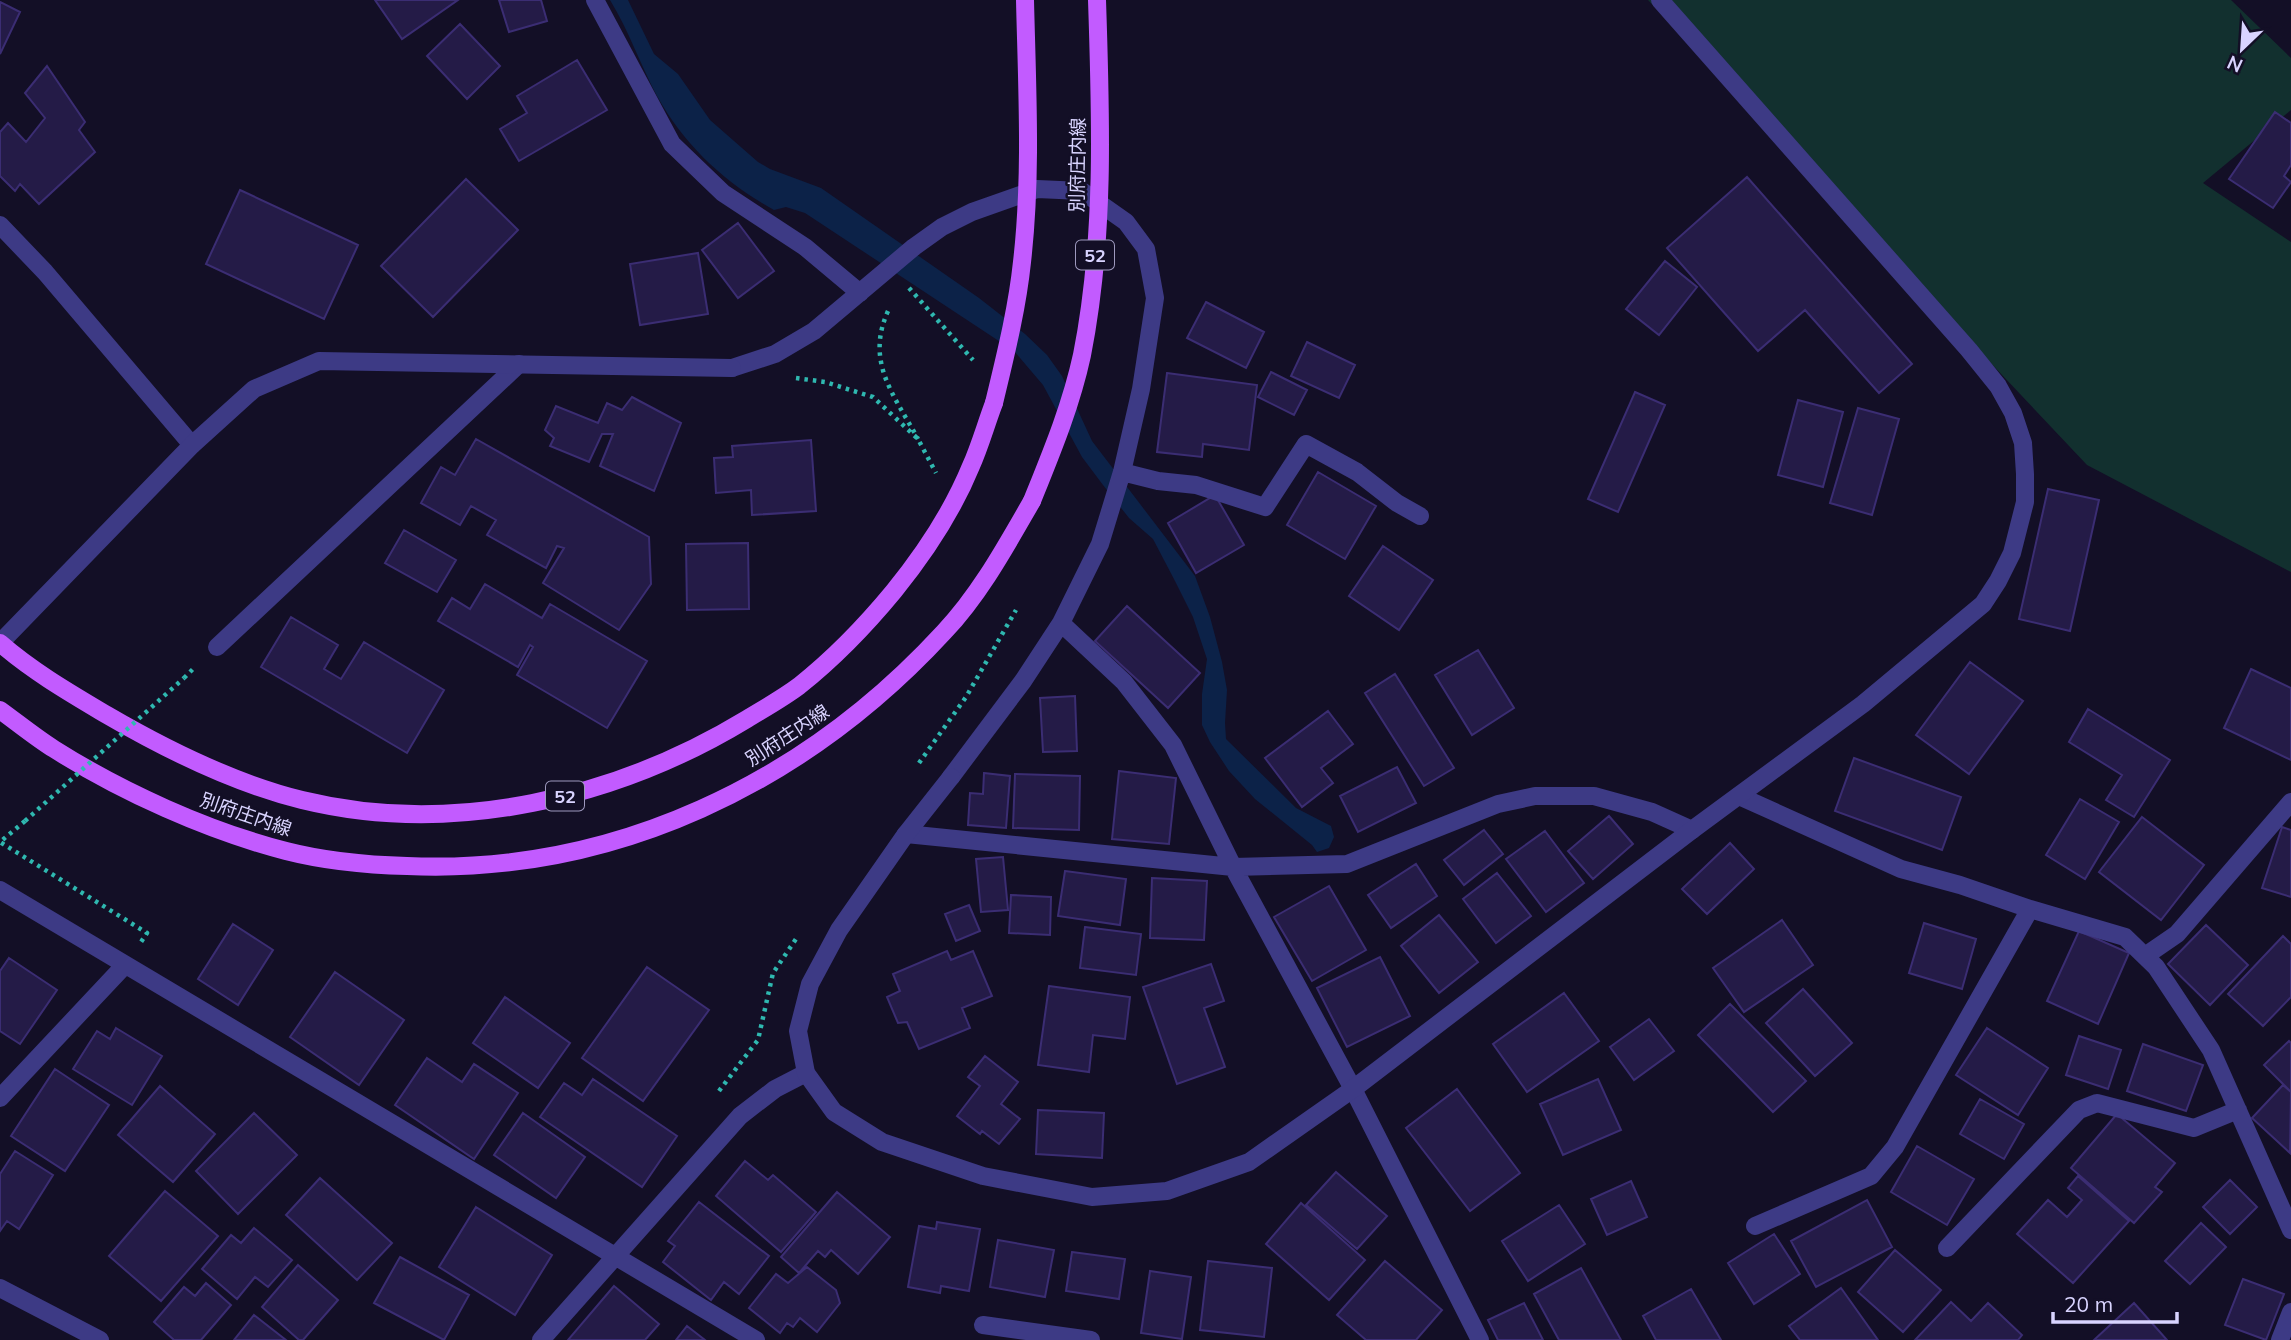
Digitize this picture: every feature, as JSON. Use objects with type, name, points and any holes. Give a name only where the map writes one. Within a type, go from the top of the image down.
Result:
[{"type":"main road","name":"別府庄内線","points":[[0,643],[81,699],[153,742],[230,776],[302,800],[373,812],[443,813],[513,807],[578,793],[646,771],[707,743],[799,685],[853,636],[895,590],[935,534],[970,468],[994,403],[1011,334],[1022,262],[1027,177],[1025,0]]},
{"type":"main road","name":"別府庄内線","points":[[0,710],[54,749],[130,790],[209,825],[288,852],[370,865],[446,868],[525,862],[606,845],[676,821],[754,783],[829,736],[898,679],[946,630],[992,568],[1032,501],[1062,427],[1082,356],[1094,277],[1099,190],[1097,0]]},
{"type":"street","points":[[595,0],[672,144],[723,193],[805,247],[860,293]]},
{"type":"street","points":[[0,643],[192,446],[254,389],[319,362],[732,369],[775,354],[814,331],[914,247],[942,227],[971,212],[1037,189],[1082,191],[1125,222],[1146,249],[1154,298],[1141,388],[1122,472],[1100,544],[1061,624],[1023,681],[906,834],[839,930],[810,984],[798,1031],[806,1073],[834,1112],[882,1142],[983,1176],[1092,1197],[1167,1191],[1249,1162],[1353,1089],[1692,830],[1863,704],[1983,604],[2012,553],[2025,502],[2023,443],[2013,413],[1998,386],[1660,0]]},
{"type":"street","points":[[0,225],[45,272],[192,446]]},
{"type":"street","points":[[217,647],[519,364]]},
{"type":"street","points":[[1122,472],[1158,481],[1196,485],[1265,507],[1306,444],[1357,472],[1397,503],[1420,516]]},
{"type":"street","points":[[1061,624],[1124,682],[1173,745],[1233,867],[1353,1089],[1480,1340]]},
{"type":"street","points":[[906,834],[1233,867],[1347,864],[1498,804],[1535,796],[1594,796],[1652,812],[1692,830]]},
{"type":"street","points":[[1739,796],[1901,869],[2125,937],[2156,967],[2211,1050],[2291,1230]]},
{"type":"street","points":[[2145,956],[2177,934],[2289,806]]},
{"type":"street","points":[[0,890],[756,1340]]},
{"type":"street","points":[[1755,1226],[1871,1176],[1895,1147],[2030,909]]},
{"type":"street","points":[[0,1098],[124,966]]},
{"type":"street","points":[[541,1340],[740,1116],[775,1089],[806,1073]]},
{"type":"street","points":[[1947,1248],[2079,1110],[2097,1103],[2194,1128],[2238,1110]]},
{"type":"street","points":[[0,1288],[100,1340]]},
{"type":"street","points":[[2280,1340],[2291,1312]]},
{"type":"street","points":[[983,1325],[1091,1340]]},
{"type":"path","points":[[901,291],[915,279]]},
{"type":"path","points":[[906,285],[974,362]]},
{"type":"path","points":[[890,308],[884,320],[877,351],[886,381],[938,477]]},
{"type":"path","points":[[785,376],[825,382],[873,397],[918,439]]},
{"type":"path","points":[[922,759],[966,697],[1016,610]]},
{"type":"path","points":[[124,966],[148,933],[0,842],[184,678]]},
{"type":"green space","points":[[1648,0],[2231,0],[2291,58],[2291,110],[2203,183],[2291,242],[2291,572],[2087,465]]},
{"type":"water","points":[[610,0],[628,0],[654,54],[678,74],[710,120],[758,162],[821,188],[979,298],[1047,355],[1062,376],[1092,441],[1195,576],[1222,662],[1227,690],[1226,739],[1296,808],[1331,826],[1334,837],[1329,848],[1317,852],[1255,799],[1229,771],[1210,742],[1202,725],[1202,694],[1207,659],[1193,617],[1153,539],[1129,518],[1082,457],[1043,385],[1014,351],[805,213],[786,207],[774,210],[722,175],[693,147],[668,114]]},
{"type":"building","points":[[375,0],[458,0],[402,39]]},
{"type":"building","points":[[499,0],[541,0],[547,21],[509,32]]},
{"type":"building","points":[[0,2],[20,12],[0,54]]},
{"type":"building","points":[[460,24],[500,66],[467,99],[427,56]]},
{"type":"building","points":[[577,60],[607,110],[519,161],[500,129],[527,113],[517,96]]},
{"type":"building","points":[[47,66],[85,122],[79,130],[95,152],[39,204],[20,184],[15,191],[0,176],[0,132],[8,123],[26,142],[45,118],[25,93]]},
{"type":"building","points":[[2275,112],[2291,123],[2291,165],[2284,176],[2291,182],[2273,208],[2229,179]]},
{"type":"building","points":[[1747,177],[1912,364],[1879,393],[1805,310],[1758,351],[1667,248]]},
{"type":"building","points":[[466,179],[518,230],[433,317],[381,266]]},
{"type":"building","points":[[240,190],[358,245],[324,319],[206,264]]},
{"type":"building","points":[[738,223],[774,271],[738,298],[702,250]]},
{"type":"building","points":[[698,253],[708,314],[640,325],[630,264]]},
{"type":"building","points":[[1665,261],[1697,287],[1659,335],[1626,309]]},
{"type":"building","points":[[1206,302],[1264,332],[1246,368],[1187,338]]},
{"type":"building","points":[[1307,342],[1355,365],[1339,398],[1291,376]]},
{"type":"building","points":[[1271,372],[1307,390],[1294,415],[1258,397]]},
{"type":"building","points":[[1167,373],[1257,385],[1249,450],[1203,444],[1202,457],[1157,452]]},
{"type":"building","points":[[1635,392],[1665,405],[1618,512],[1588,499]]},
{"type":"building","points":[[632,397],[681,423],[654,491],[600,466],[613,434],[602,434],[589,462],[550,446],[554,438],[545,430],[556,406],[598,423],[607,403],[622,410]]},
{"type":"building","points":[[1798,400],[1843,412],[1823,487],[1778,475]]},
{"type":"building","points":[[1858,408],[1899,419],[1872,515],[1830,503]]},
{"type":"building","points":[[476,439],[649,537],[651,584],[619,630],[543,583],[564,548],[557,546],[546,568],[487,535],[496,520],[471,506],[460,525],[421,503],[441,467],[455,475]]},
{"type":"building","points":[[811,440],[816,511],[752,515],[751,490],[716,493],[714,458],[733,457],[732,446]]},
{"type":"building","points":[[1318,472],[1376,506],[1345,559],[1287,525]]},
{"type":"building","points":[[2048,489],[2099,500],[2070,631],[2019,619]]},
{"type":"building","points":[[1215,495],[1244,545],[1196,573],[1168,523]]},
{"type":"building","points":[[404,530],[456,560],[437,592],[385,563]]},
{"type":"building","points":[[748,543],[749,609],[687,610],[686,544]]},
{"type":"building","points":[[1383,546],[1433,580],[1399,630],[1349,596]]},
{"type":"building","points":[[485,584],[542,618],[550,604],[647,661],[607,728],[517,675],[533,647],[530,645],[518,667],[438,621],[452,598],[470,609]]},
{"type":"building","points":[[1127,606],[1200,673],[1168,708],[1095,641]]},
{"type":"building","points":[[291,617],[338,645],[324,669],[341,679],[364,642],[444,690],[407,753],[261,667]]},
{"type":"building","points":[[1478,650],[1514,708],[1472,735],[1435,675]]},
{"type":"building","points":[[1970,662],[2023,701],[1969,774],[1916,735]]},
{"type":"building","points":[[2251,669],[2291,688],[2291,760],[2224,728]]},
{"type":"building","points":[[1395,674],[1454,768],[1424,786],[1365,693]]},
{"type":"building","points":[[1075,696],[1077,751],[1043,752],[1040,698]]},
{"type":"building","points":[[2088,709],[2170,760],[2134,817],[2106,800],[2122,775],[2069,742]]},
{"type":"building","points":[[1328,711],[1353,744],[1321,768],[1333,783],[1302,807],[1265,758]]},
{"type":"building","points":[[1854,758],[1961,797],[1942,850],[1835,811]]},
{"type":"building","points":[[1397,767],[1416,803],[1358,832],[1340,796]]},
{"type":"building","points":[[1119,771],[1176,778],[1169,844],[1112,839]]},
{"type":"building","points":[[984,773],[1010,776],[1006,828],[968,825],[970,793],[983,794]]},
{"type":"building","points":[[1015,774],[1080,776],[1079,830],[1013,828]]},
{"type":"building","points":[[2080,799],[2119,822],[2085,879],[2046,855]]},
{"type":"building","points":[[1609,816],[1633,844],[1593,879],[1568,851]]},
{"type":"building","points":[[2142,817],[2204,865],[2161,920],[2099,872]]},
{"type":"building","points":[[2282,827],[2291,830],[2291,897],[2262,888]]},
{"type":"building","points":[[1484,830],[1503,854],[1464,885],[1444,860]]},
{"type":"building","points":[[1545,831],[1584,883],[1546,912],[1506,859]]},
{"type":"building","points":[[1730,843],[1754,869],[1707,914],[1682,889]]},
{"type":"building","points":[[1003,857],[1008,910],[981,912],[976,859]]},
{"type":"building","points":[[1416,864],[1437,896],[1391,928],[1368,895]]},
{"type":"building","points":[[1065,871],[1126,879],[1120,925],[1058,916]]},
{"type":"building","points":[[1497,873],[1531,916],[1496,943],[1463,899]]},
{"type":"building","points":[[1152,878],[1207,881],[1204,940],[1150,938]]},
{"type":"building","points":[[1329,886],[1366,950],[1312,981],[1274,917]]},
{"type":"building","points":[[1011,895],[1051,897],[1050,935],[1009,933]]},
{"type":"building","points":[[969,905],[980,931],[956,941],[945,914]]},
{"type":"building","points":[[1439,915],[1478,962],[1439,993],[1401,946]]},
{"type":"building","points":[[1782,920],[1813,965],[1744,1012],[1713,968]]},
{"type":"building","points":[[1924,923],[1976,939],[1962,989],[1909,973]]},
{"type":"building","points":[[233,924],[273,950],[238,1005],[198,979]]},
{"type":"building","points":[[2206,925],[2248,965],[2210,1005],[2168,964]]},
{"type":"building","points":[[1085,927],[1141,934],[1136,975],[1080,968]]},
{"type":"building","points":[[2079,931],[2129,953],[2098,1024],[2047,1001]]},
{"type":"building","points":[[2283,936],[2291,944],[2291,997],[2263,1026],[2228,994]]},
{"type":"building","points":[[947,951],[951,960],[973,951],[992,996],[962,1008],[970,1028],[919,1049],[907,1022],[898,1023],[887,997],[900,991],[893,974]]},
{"type":"building","points":[[1380,957],[1410,1016],[1347,1047],[1317,988]]},
{"type":"building","points":[[9,958],[57,990],[20,1044],[0,1031],[0,971]]},
{"type":"building","points":[[1211,964],[1224,1001],[1204,1008],[1225,1067],[1177,1084],[1143,987]]},
{"type":"building","points":[[647,967],[709,1010],[643,1101],[582,1058]]},
{"type":"building","points":[[335,972],[404,1020],[359,1085],[290,1037]]},
{"type":"building","points":[[1049,986],[1130,997],[1125,1039],[1093,1035],[1089,1072],[1038,1065]]},
{"type":"building","points":[[1803,989],[1852,1043],[1815,1076],[1766,1023]]},
{"type":"building","points":[[1564,993],[1599,1041],[1527,1092],[1493,1044]]},
{"type":"building","points":[[505,997],[570,1043],[538,1088],[473,1043]]},
{"type":"building","points":[[1730,1004],[1806,1081],[1773,1112],[1698,1035]]},
{"type":"building","points":[[1649,1019],[1674,1051],[1634,1080],[1610,1047]]},
{"type":"building","points":[[116,1028],[162,1056],[132,1105],[73,1069],[97,1031],[110,1039]]},
{"type":"building","points":[[1987,1028],[2048,1068],[2018,1115],[1956,1075]]},
{"type":"building","points":[[2079,1036],[2121,1050],[2108,1089],[2066,1075]]},
{"type":"building","points":[[2289,1041],[2291,1043],[2291,1092],[2264,1065]]},
{"type":"building","points":[[2143,1044],[2203,1065],[2186,1111],[2127,1091]]},
{"type":"building","points":[[985,1056],[1018,1082],[1001,1104],[1020,1119],[999,1144],[982,1131],[980,1134],[957,1116],[980,1086],[968,1077]]},
{"type":"building","points":[[427,1058],[462,1082],[474,1064],[518,1093],[474,1159],[395,1105]]},
{"type":"building","points":[[55,1069],[109,1105],[65,1171],[11,1136]]},
{"type":"building","points":[[593,1079],[677,1136],[642,1187],[540,1117],[564,1083],[582,1095]]},
{"type":"building","points":[[1598,1079],[1621,1130],[1563,1155],[1540,1104]]},
{"type":"building","points":[[2283,1085],[2291,1092],[2290,1153],[2252,1118]]},
{"type":"building","points":[[160,1086],[215,1134],[173,1182],[118,1135]]},
{"type":"building","points":[[1457,1089],[1520,1173],[1470,1211],[1406,1128]]},
{"type":"building","points":[[1980,1099],[2024,1124],[2004,1159],[1960,1134]]},
{"type":"building","points":[[1038,1110],[1104,1113],[1102,1158],[1036,1154]]},
{"type":"building","points":[[254,1113],[297,1155],[238,1214],[196,1171]]},
{"type":"building","points":[[523,1113],[585,1157],[556,1198],[494,1155]]},
{"type":"building","points":[[2117,1114],[2175,1163],[2155,1187],[2162,1192],[2134,1223],[2071,1168]]},
{"type":"building","points":[[1917,1146],[1974,1179],[1947,1225],[1891,1192]]},
{"type":"building","points":[[15,1151],[53,1175],[19,1229],[7,1221],[0,1231],[0,1174]]},
{"type":"building","points":[[745,1161],[768,1180],[773,1175],[816,1212],[781,1252],[716,1196]]},
{"type":"building","points":[[1336,1172],[1387,1216],[1357,1249],[1306,1205]]},
{"type":"building","points":[[2078,1176],[2129,1221],[2073,1283],[2017,1234],[2048,1200],[2067,1217],[2082,1200],[2068,1188]]},
{"type":"building","points":[[320,1178],[392,1243],[357,1280],[286,1215]]},
{"type":"building","points":[[2230,1180],[2257,1207],[2230,1234],[2203,1207]]},
{"type":"building","points":[[1631,1181],[1647,1217],[1607,1235],[1591,1199]]},
{"type":"building","points":[[165,1191],[218,1236],[161,1301],[109,1256]]},
{"type":"building","points":[[837,1192],[890,1237],[858,1274],[831,1250],[825,1257],[818,1251],[799,1273],[781,1257]]},
{"type":"building","points":[[1867,1200],[1892,1247],[1816,1287],[1791,1241]]},
{"type":"building","points":[[699,1202],[769,1256],[739,1294],[724,1282],[711,1300],[663,1262],[675,1246],[668,1241]]},
{"type":"building","points":[[1301,1203],[1365,1260],[1329,1300],[1266,1244]]},
{"type":"building","points":[[1559,1205],[1585,1244],[1528,1281],[1502,1241]]},
{"type":"building","points":[[476,1207],[552,1255],[515,1315],[439,1267]]},
{"type":"building","points":[[937,1222],[980,1229],[969,1291],[941,1286],[940,1293],[908,1287],[919,1226],[936,1229]]},
{"type":"building","points":[[2201,1223],[2226,1247],[2190,1284],[2165,1261]]},
{"type":"building","points":[[254,1228],[292,1260],[268,1287],[255,1277],[237,1299],[202,1269],[231,1235],[241,1243]]},
{"type":"building","points":[[1774,1234],[1800,1274],[1754,1304],[1728,1263]]},
{"type":"building","points":[[998,1240],[1054,1250],[1045,1297],[990,1287]]},
{"type":"building","points":[[1895,1250],[1941,1290],[1903,1332],[1858,1292]]},
{"type":"building","points":[[1072,1252],[1125,1259],[1119,1299],[1066,1291]]},
{"type":"building","points":[[400,1257],[469,1295],[444,1340],[374,1303]]},
{"type":"building","points":[[1208,1261],[1272,1268],[1264,1337],[1200,1330]]},
{"type":"building","points":[[1385,1261],[1442,1310],[1416,1340],[1366,1340],[1337,1315]]},
{"type":"building","points":[[298,1265],[338,1300],[303,1340],[299,1340],[262,1307]]},
{"type":"building","points":[[807,1267],[836,1290],[840,1303],[817,1332],[800,1318],[793,1327],[787,1323],[780,1333],[749,1308],[776,1274],[788,1283]]},
{"type":"building","points":[[1581,1268],[1621,1340],[1559,1340],[1534,1294]]},
{"type":"building","points":[[1150,1271],[1191,1277],[1182,1339],[1141,1333]]},
{"type":"building","points":[[2243,1279],[2284,1294],[2266,1340],[2225,1325]]},
{"type":"building","points":[[206,1283],[231,1305],[201,1340],[174,1340],[154,1322],[184,1287],[195,1296]]},
{"type":"building","points":[[614,1286],[659,1324],[645,1340],[568,1340]]},
{"type":"building","points":[[1841,1288],[1878,1340],[1800,1340],[1789,1326]]},
{"type":"building","points":[[1691,1289],[1721,1340],[1656,1340],[1643,1316]]},
{"type":"building","points":[[1951,1302],[1971,1321],[1988,1303],[2022,1335],[2018,1340],[1915,1340]]},
{"type":"building","points":[[1524,1303],[1543,1340],[1498,1340],[1488,1320]]},
{"type":"building","points":[[2134,1303],[2167,1340],[2094,1340]]},
{"type":"building","points":[[254,1315],[286,1340],[234,1340]]},
{"type":"building","points":[[687,1326],[705,1340],[676,1340]]}]
